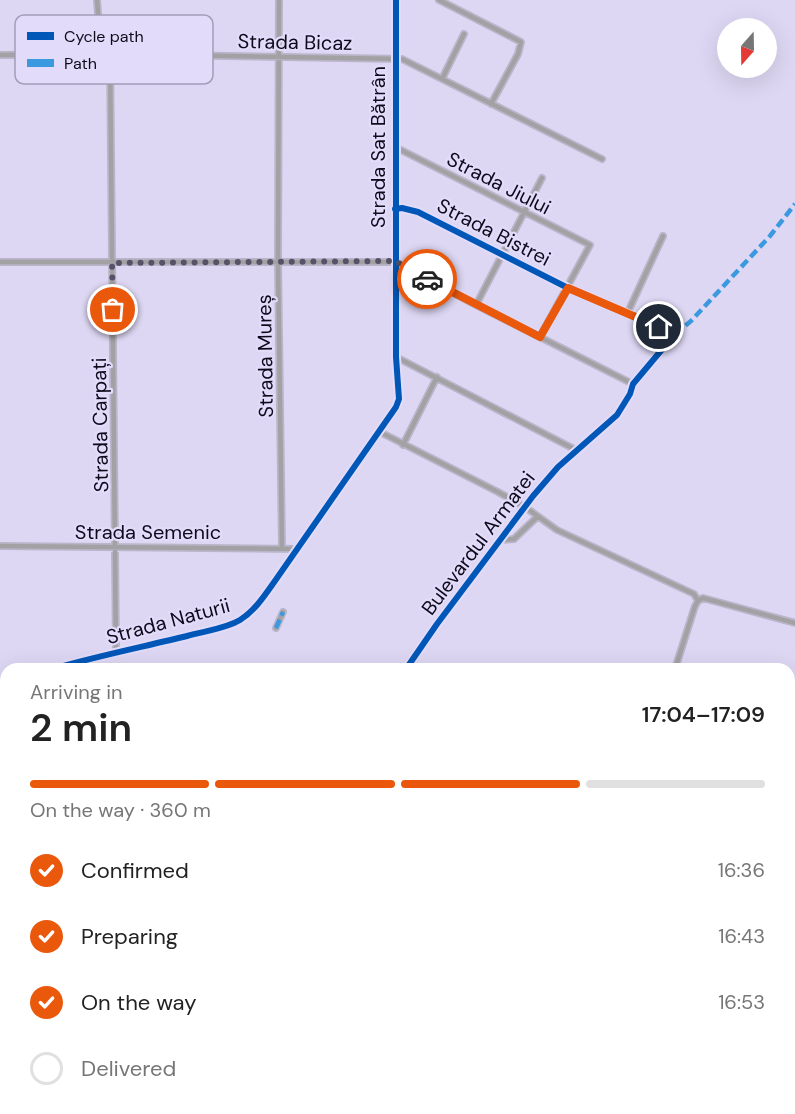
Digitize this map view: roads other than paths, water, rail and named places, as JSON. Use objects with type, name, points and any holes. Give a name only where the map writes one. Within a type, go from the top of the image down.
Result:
[{"type":"street","points":[[97,0],[98,15]]},
{"type":"street","name":"Strada Mureș","points":[[279,0],[278,262],[282,548]]},
{"type":"street","name":"Strada Sat Bătrân","points":[[297,549],[380,432],[399,399],[395,261],[396,0]]},
{"type":"street","points":[[439,0],[521,42],[518,54],[491,104]]},
{"type":"street","points":[[442,79],[464,34]]},
{"type":"street","name":"Strada Bicaz","points":[[0,55],[15,55]]},
{"type":"street","name":"Strada Bicaz","points":[[213,55],[402,59],[602,159]]},
{"type":"street","name":"Strada Carpați","points":[[110,84],[116,651]]},
{"type":"street","name":"Strada Jiului","points":[[395,147],[590,246],[568,288]]},
{"type":"street","points":[[476,305],[542,178]]},
{"type":"street","name":"Strada Bistrei","points":[[395,209],[402,208],[418,212],[568,288],[675,334]]},
{"type":"street","points":[[627,312],[663,236]]},
{"type":"street","points":[[0,262],[395,261],[476,305],[633,384]]},
{"type":"street","points":[[540,337],[568,288]]},
{"type":"street","name":"Bulevardul Armatei","points":[[410,663],[551,474],[617,415],[630,394],[633,384],[675,334]]},
{"type":"street","points":[[396,357],[576,450]]},
{"type":"street","points":[[403,445],[437,377]]},
{"type":"street","points":[[380,432],[498,492],[525,507],[557,530],[687,590],[694,594],[698,601]]},
{"type":"street","points":[[501,540],[514,539],[519,536],[537,517]]},
{"type":"street","name":"Strada Semenic","points":[[0,546],[297,549]]},
{"type":"street","name":"Strada Naturii","points":[[73,663],[116,651],[152,645],[240,620],[261,600],[297,549]]},
{"type":"street","points":[[677,663],[698,601],[703,598],[795,623]]},
{"type":"street","points":[[276,628],[283,612]]}]
